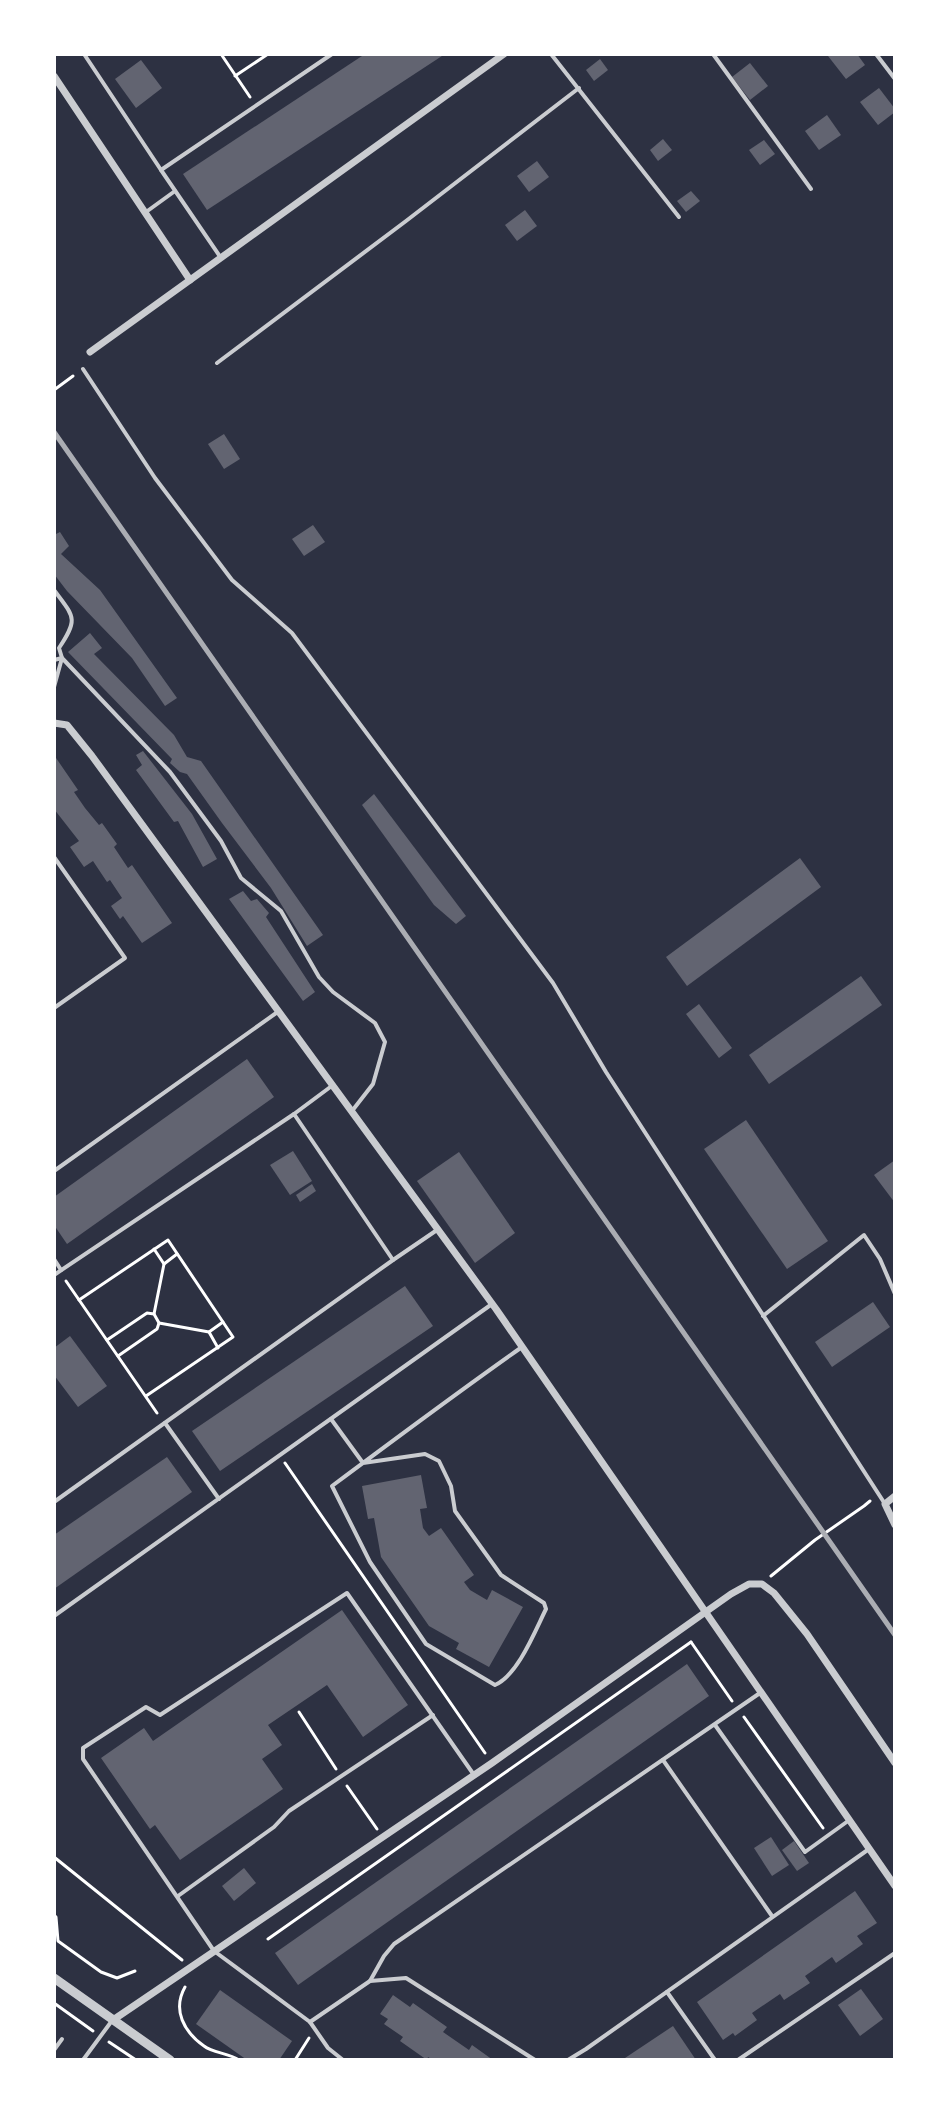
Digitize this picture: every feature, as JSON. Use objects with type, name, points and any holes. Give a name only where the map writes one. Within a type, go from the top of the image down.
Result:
[{"type":"street","points":[[90,352],[504,54]]},
{"type":"street","points":[[54,76],[190,280]]},
{"type":"street","points":[[54,723],[67,725],[92,756],[492,1304],[895,1886]]},
{"type":"street","points":[[895,1496],[885,1504],[895,1525]]},
{"type":"street","points":[[113,2020],[749,1584],[762,1584],[774,1593],[807,1634],[895,1763]]},
{"type":"street","points":[[54,1978],[170,2060]]},
{"type":"lane","points":[[84,54],[221,258]]},
{"type":"lane","points":[[161,170],[332,54]]},
{"type":"lane","points":[[551,54],[679,217]]},
{"type":"lane","points":[[713,54],[811,189]]},
{"type":"lane","points":[[876,54],[895,79]]},
{"type":"lane","points":[[217,363],[579,88]]},
{"type":"lane","points":[[146,212],[175,191]]},
{"type":"lane","points":[[83,369],[155,478],[232,580],[292,633],[553,983],[606,1072],[885,1504]]},
{"type":"lane","points":[[54,590],[72,614],[71,629],[59,648],[62,658],[170,772],[221,841],[241,878],[281,911],[319,977],[333,992],[375,1023],[385,1042],[373,1084],[352,1111]]},
{"type":"lane","points":[[54,660],[62,658]]},
{"type":"lane","points":[[54,687],[62,658]]},
{"type":"lane","points":[[54,857],[125,958],[54,1008]]},
{"type":"lane","points":[[54,1171],[279,1011]]},
{"type":"lane","points":[[54,1275],[333,1085]]},
{"type":"lane","points":[[294,1114],[393,1260]]},
{"type":"lane","points":[[54,1502],[437,1230]]},
{"type":"lane","points":[[763,1316],[864,1235],[880,1259],[895,1294]]},
{"type":"lane","points":[[54,1259],[60,1271]]},
{"type":"lane","points":[[54,1616],[492,1304]]},
{"type":"lane","points":[[363,1463],[425,1454],[439,1461],[451,1486],[455,1511],[501,1575],[544,1603],[546,1609],[512,1671],[503,1681],[495,1685],[426,1644],[370,1562],[332,1486],[363,1463],[522,1347]]},
{"type":"lane","points":[[331,1419],[363,1463]]},
{"type":"lane","points":[[165,1423],[219,1499]]},
{"type":"lane","points":[[343,2060],[328,2048],[310,2022],[214,1951],[83,1759],[83,1748],[146,1707],[160,1715],[347,1593],[474,1775]]},
{"type":"lane","points":[[310,2022],[370,1981],[394,1944],[760,1693]]},
{"type":"lane","points":[[178,1896],[274,1827],[289,1811],[433,1715]]},
{"type":"lane","points":[[715,1725],[805,1852],[849,1820]]},
{"type":"lane","points":[[663,1760],[772,1916]]},
{"type":"lane","points":[[568,2060],[869,1849]]},
{"type":"lane","points":[[738,2060],[895,1953]]},
{"type":"lane","points":[[370,1981],[406,1978],[535,2060]]},
{"type":"lane","points":[[667,1992],[715,2060]]},
{"type":"lane","points":[[83,2060],[113,2020]]},
{"type":"lane","points":[[54,2050],[62,2039]]},
{"type":"path","points":[[221,54],[255,105]]},
{"type":"path","points":[[235,76],[268,54]]},
{"type":"path","points":[[79,1300],[168,1240],[233,1337],[146,1396]]},
{"type":"path","points":[[154,1249],[164,1264]]},
{"type":"path","points":[[118,1356],[157,1329],[159,1323],[154,1314],[164,1264],[177,1254]]},
{"type":"path","points":[[60,1271],[165,1423]]},
{"type":"path","points":[[107,1340],[147,1313],[154,1314]]},
{"type":"path","points":[[159,1323],[209,1332],[223,1322]]},
{"type":"path","points":[[209,1332],[218,1348]]},
{"type":"path","points":[[280,1455],[492,1763]]},
{"type":"path","points":[[773,1575],[815,1540],[864,1506]]},
{"type":"path","points":[[268,1939],[691,1642],[828,1835]]},
{"type":"path","points":[[54,1857],[192,1967]]},
{"type":"path","points":[[54,1915],[58,1941],[101,1972],[117,1978],[135,1971]]},
{"type":"path","points":[[190,1980],[180,1997],[178,2012],[184,2027],[206,2048],[230,2054],[239,2060]]},
{"type":"path","points":[[295,2060],[316,2028]]},
{"type":"building","points":[[365,54],[445,54],[207,210],[183,174]]},
{"type":"building","points":[[857,54],[865,65],[846,79],[828,56]]},
{"type":"building","points":[[600,59],[608,70],[594,81],[586,70]]},
{"type":"building","points":[[141,60],[162,88],[136,108],[115,79]]},
{"type":"building","points":[[750,63],[768,86],[750,100],[732,77]]},
{"type":"building","points":[[879,88],[895,112],[878,125],[860,102]]},
{"type":"building","points":[[827,115],[841,135],[819,150],[805,131]]},
{"type":"building","points":[[663,139],[672,150],[658,161],[650,150]]},
{"type":"building","points":[[764,140],[775,154],[760,165],[749,150]]},
{"type":"building","points":[[537,161],[549,177],[529,192],[517,176]]},
{"type":"building","points":[[691,191],[700,201],[686,212],[677,201]]},
{"type":"building","points":[[525,210],[537,226],[517,241],[505,225]]},
{"type":"building","points":[[224,434],[240,459],[224,469],[208,444]]},
{"type":"building","points":[[313,525],[325,542],[304,556],[292,539]]},
{"type":"building","points":[[60,532],[69,546],[61,554],[100,590],[177,698],[165,706],[132,658],[54,574],[54,535]]},
{"type":"building","points":[[90,633],[102,648],[94,654],[174,735],[187,757],[201,761],[323,935],[307,946],[271,888],[187,774],[170,763],[172,759],[68,652]]},
{"type":"building","points":[[143,751],[192,814],[217,859],[203,867],[178,821],[174,822],[136,770],[142,765],[136,755]]},
{"type":"building","points":[[54,755],[78,790],[74,792],[85,808],[99,825],[102,823],[117,844],[114,847],[128,868],[132,865],[172,923],[142,943],[123,916],[120,919],[111,906],[122,898],[110,880],[107,882],[93,861],[84,867],[70,847],[79,841],[54,809]]},
{"type":"building","points":[[374,794],[466,916],[456,924],[434,905],[362,805]]},
{"type":"building","points":[[800,858],[821,887],[687,986],[666,957]]},
{"type":"building","points":[[243,891],[251,901],[257,899],[269,913],[266,917],[315,992],[303,1001],[229,899]]},
{"type":"building","points":[[861,976],[882,1005],[769,1084],[749,1055]]},
{"type":"building","points":[[699,1004],[732,1048],[719,1058],[686,1014]]},
{"type":"building","points":[[247,1059],[274,1097],[67,1244],[54,1225],[54,1197]]},
{"type":"building","points":[[746,1120],[828,1241],[787,1269],[704,1149]]},
{"type":"building","points":[[293,1151],[312,1181],[290,1195],[270,1165]]},
{"type":"building","points":[[459,1152],[515,1233],[475,1263],[417,1181]]},
{"type":"building","points":[[895,1160],[895,1203],[874,1175]]},
{"type":"building","points":[[312,1184],[316,1191],[300,1202],[296,1195]]},
{"type":"building","points":[[405,1286],[433,1326],[220,1471],[192,1431]]},
{"type":"building","points":[[873,1302],[890,1327],[832,1367],[815,1342]]},
{"type":"building","points":[[70,1336],[107,1386],[78,1407],[54,1375],[54,1348]]},
{"type":"building","points":[[167,1457],[192,1492],[54,1589],[54,1535]]},
{"type":"building","points":[[421,1475],[427,1508],[420,1509],[423,1528],[429,1536],[441,1528],[474,1575],[464,1582],[470,1590],[487,1600],[492,1590],[523,1607],[489,1667],[456,1649],[459,1643],[429,1626],[381,1557],[374,1518],[368,1519],[362,1486]]},
{"type":"building","points":[[342,1610],[408,1705],[363,1737],[327,1685],[268,1725],[282,1745],[262,1759],[283,1789],[180,1860],[155,1825],[150,1829],[101,1758],[144,1728],[153,1741]]},
{"type":"building","points":[[687,1664],[709,1696],[298,1985],[275,1953]]},
{"type":"building","points":[[771,1837],[789,1865],[772,1876],[754,1848]]},
{"type":"building","points":[[794,1841],[809,1863],[797,1871],[782,1850]]},
{"type":"building","points":[[244,1868],[256,1883],[234,1901],[222,1886]]},
{"type":"building","points":[[855,1891],[877,1923],[857,1936],[863,1944],[836,1963],[832,1957],[805,1976],[810,1983],[784,2000],[780,1994],[752,2013],[757,2020],[735,2036],[733,2033],[723,2040],[697,2002]]},
{"type":"building","points":[[861,1989],[883,2019],[860,2036],[838,2005]]},
{"type":"building","points":[[220,1990],[292,2041],[279,2060],[247,2060],[196,2024]]},
{"type":"building","points":[[393,1995],[410,2007],[413,2003],[447,2027],[443,2032],[469,2050],[472,2045],[493,2060],[433,2060],[428,2057],[427,2060],[400,2041],[403,2037],[384,2024],[388,2019],[380,2014]]},
{"type":"building","points":[[673,2026],[696,2060],[622,2060]]},
{"type":"railway","points":[[54,432],[895,1635]]}]
